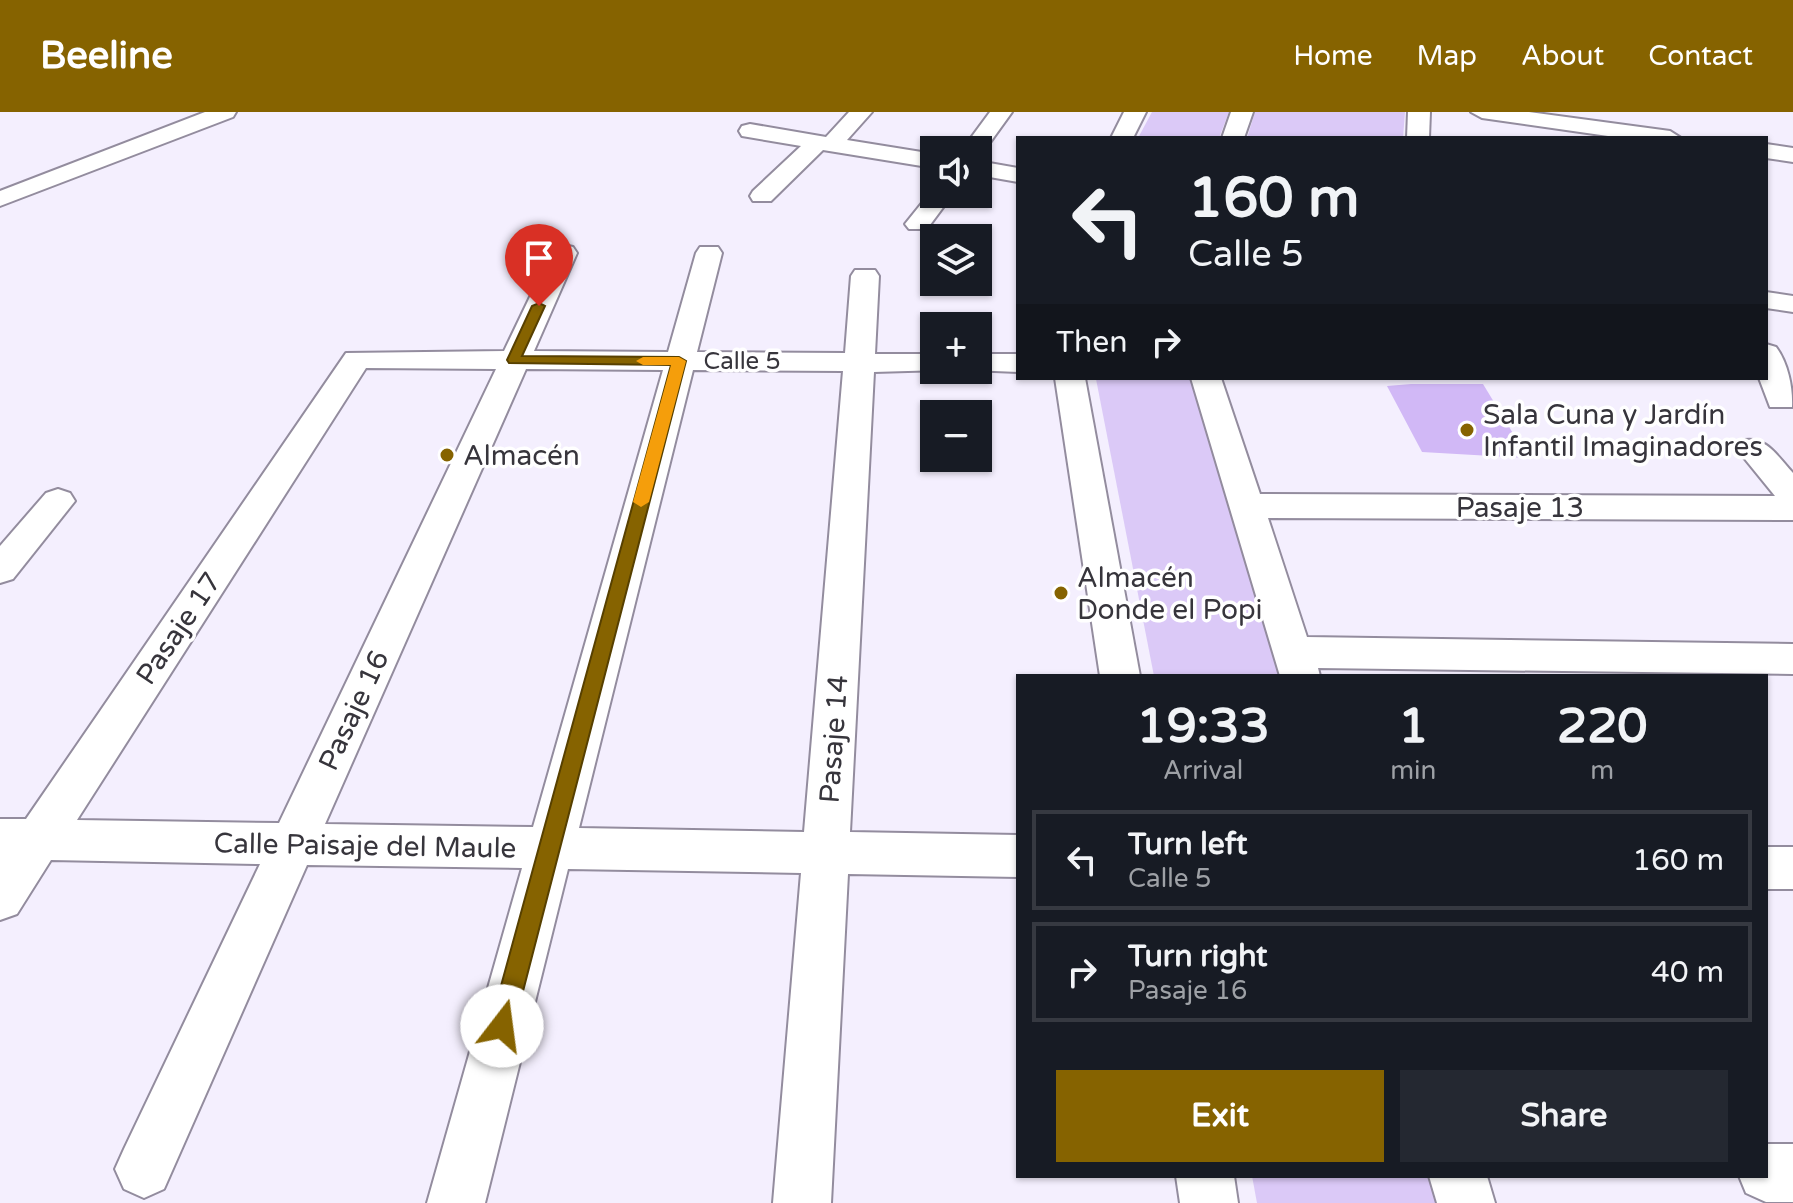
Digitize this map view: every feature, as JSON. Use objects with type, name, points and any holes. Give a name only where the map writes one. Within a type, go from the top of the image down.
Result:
[{"type":"street","points":[[0,199],[225,112]]},
{"type":"street","points":[[762,196],[861,112]]},
{"type":"street","points":[[983,136],[1001,112]]},
{"type":"street","points":[[1123,136],[1135,112]]},
{"type":"street","points":[[1234,136],[1242,112]]},
{"type":"street","points":[[1418,136],[1419,112]]},
{"type":"street","points":[[1482,112],[1653,136]]},
{"type":"street","points":[[750,131],[920,159]]},
{"type":"street","points":[[1768,151],[1793,155]]},
{"type":"street","points":[[992,170],[1016,175]]},
{"type":"street","points":[[918,224],[930,208]]},
{"type":"street","name":"Pasaje 16","points":[[144,1169],[564,253]]},
{"type":"street","points":[[456,1203],[709,253]]},
{"type":"street","name":"Pasaje 14","points":[[802,1203],[865,276]]},
{"type":"street","points":[[1768,300],[1793,304]]},
{"type":"street","name":"Calle 5","points":[[357,359],[920,363]]},
{"type":"street","name":"Pasaje 17","points":[[0,898],[19,840],[357,359]]},
{"type":"street","points":[[1768,359],[1781,400]]},
{"type":"street","points":[[992,363],[1016,363]]},
{"type":"street","points":[[1070,380],[1120,674]]},
{"type":"street","points":[[1207,380],[1296,664],[1793,659]]},
{"type":"street","points":[[1752,448],[1793,495]]},
{"type":"street","points":[[0,570],[58,501]]},
{"type":"street","name":"Pasaje 13","points":[[1246,506],[1793,508]]},
{"type":"street","name":"Calle Paisaje del Maule","points":[[19,840],[1016,856]]},
{"type":"street","points":[[1768,868],[1793,868]]},
{"type":"street","points":[[1768,1173],[1793,1173]]},
{"type":"street","points":[[1205,1178],[1209,1203]]},
{"type":"street","points":[[1459,1178],[1466,1203]]},
{"type":"shaded area","points":[[1152,112],[1229,112],[1220,136],[1139,136]]},
{"type":"shaded area","points":[[1255,112],[1405,112],[1403,136],[1248,136]]},
{"type":"shaded area","points":[[1096,380],[1192,380],[1280,674],[1154,674]]},
{"type":"shaded area","points":[[1252,1178],[1433,1178],[1440,1203],[1257,1203]]},
{"type":"building","points":[[1483,384],[1528,458],[1422,452],[1387,386]]},
{"type":"slow traffic","points":[[641,502],[679,361],[643,361]]},
{"type":"place","name":"Sala Cuna y Jardín Infantil Imaginadores","points":[[1467,430]]},
{"type":"place","name":"Almacén","points":[[447,455]]},
{"type":"place","name":"Almacén Donde el Popi","points":[[1061,593]]},
{"type":"route","points":[[502,1026],[679,361],[514,360],[539,306]]}]
